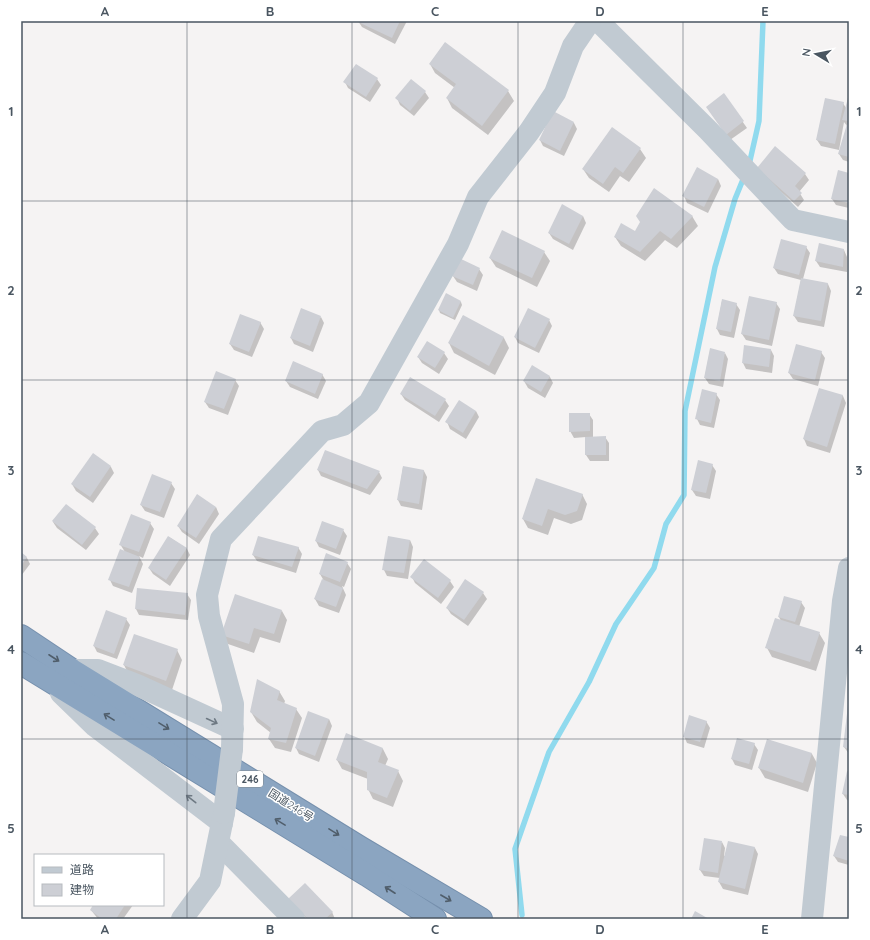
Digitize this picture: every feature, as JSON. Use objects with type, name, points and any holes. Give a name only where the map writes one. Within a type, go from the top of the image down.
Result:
[{"type":"highway","name":"国道246号","points":[[21,636],[72,670],[361,848],[481,919]]},
{"type":"highway","name":"国道246号","points":[[21,662],[367,875],[435,919]]},
{"type":"street","points":[[182,919],[210,881],[221,826],[232,739],[233,704],[209,616],[207,595],[221,539],[322,431],[343,425],[370,403],[458,244],[478,197],[529,132],[555,93],[573,46],[590,21]]},
{"type":"street","points":[[598,21],[708,130],[793,220],[849,232]]},
{"type":"street","points":[[812,919],[844,601],[849,568]]},
{"type":"street","points":[[72,670],[98,670],[136,685],[232,739]]},
{"type":"street","points":[[45,678],[95,726],[221,826],[294,919]]},
{"type":"building","points":[[356,21],[400,21],[392,38]]},
{"type":"building","points":[[445,42],[509,90],[482,126],[446,98],[456,84],[429,64]]},
{"type":"building","points":[[356,64],[378,78],[366,97],[343,82]]},
{"type":"building","points":[[411,79],[426,91],[410,111],[395,98]]},
{"type":"building","points":[[724,93],[744,121],[726,135],[706,107]]},
{"type":"building","points":[[849,94],[849,121],[842,120]]},
{"type":"building","points":[[825,98],[844,102],[835,144],[816,140]]},
{"type":"building","points":[[553,111],[574,122],[560,151],[539,140]]},
{"type":"building","points":[[847,124],[849,125],[849,157],[838,154]]},
{"type":"building","points":[[612,127],[641,148],[623,173],[615,167],[603,184],[582,169]]},
{"type":"building","points":[[775,146],[806,173],[795,186],[802,193],[794,201],[757,168]]},
{"type":"building","points":[[697,167],[718,179],[704,207],[682,196]]},
{"type":"building","points":[[838,170],[849,173],[849,203],[831,199]]},
{"type":"building","points":[[654,188],[693,216],[671,239],[660,231],[640,252],[614,237],[621,223],[635,231],[640,222],[636,216]]},
{"type":"building","points":[[562,204],[583,216],[569,244],[548,233]]},
{"type":"building","points":[[502,230],[545,251],[532,278],[489,258]]},
{"type":"building","points":[[781,239],[807,246],[799,275],[773,268]]},
{"type":"building","points":[[819,243],[844,249],[843,267],[815,261]]},
{"type":"building","points":[[461,259],[480,268],[473,285],[452,276]]},
{"type":"building","points":[[801,278],[828,283],[821,321],[793,316]]},
{"type":"building","points":[[446,293],[461,301],[453,318],[438,310]]},
{"type":"building","points":[[749,296],[777,302],[769,340],[741,334]]},
{"type":"building","points":[[722,299],[737,303],[731,332],[716,329]]},
{"type":"building","points":[[301,308],[321,316],[310,346],[290,338]]},
{"type":"building","points":[[528,308],[550,319],[535,348],[514,337]]},
{"type":"building","points":[[240,314],[261,322],[249,352],[229,344]]},
{"type":"building","points":[[463,315],[504,337],[489,366],[448,343]]},
{"type":"building","points":[[427,341],[445,352],[435,368],[417,357]]},
{"type":"building","points":[[796,344],[822,351],[815,380],[788,373]]},
{"type":"building","points":[[744,345],[771,349],[769,367],[742,363]]},
{"type":"building","points":[[710,348],[725,352],[720,381],[704,378]]},
{"type":"building","points":[[293,361],[323,374],[315,394],[285,381]]},
{"type":"building","points":[[532,365],[550,376],[541,392],[523,381]]},
{"type":"building","points":[[216,371],[236,379],[224,409],[204,402]]},
{"type":"building","points":[[410,377],[446,399],[435,416],[400,394]]},
{"type":"building","points":[[819,388],[843,395],[827,447],[803,439]]},
{"type":"building","points":[[702,389],[717,393],[711,423],[695,419]]},
{"type":"building","points":[[459,400],[476,411],[463,433],[445,422]]},
{"type":"building","points":[[569,413],[590,413],[590,431],[569,432]]},
{"type":"building","points":[[606,436],[606,455],[585,455],[585,437]]},
{"type":"building","points":[[325,450],[380,471],[367,489],[317,470]]},
{"type":"building","points":[[93,453],[111,466],[90,497],[71,484]]},
{"type":"building","points":[[698,460],[713,464],[706,493],[691,490]]},
{"type":"building","points":[[403,466],[424,470],[419,504],[397,500]]},
{"type":"building","points":[[152,474],[172,482],[160,512],[140,505]]},
{"type":"building","points":[[536,478],[583,494],[577,511],[565,515],[548,509],[542,526],[522,519]]},
{"type":"building","points":[[197,494],[216,507],[196,538],[177,526]]},
{"type":"building","points":[[66,504],[96,527],[82,545],[52,521]]},
{"type":"building","points":[[131,514],[151,522],[139,552],[119,545]]},
{"type":"building","points":[[322,521],[344,529],[336,549],[315,541]]},
{"type":"building","points":[[168,536],[187,548],[166,580],[148,568]]},
{"type":"building","points":[[258,536],[299,547],[292,567],[252,555]]},
{"type":"building","points":[[388,536],[410,540],[404,573],[382,570]]},
{"type":"building","points":[[120,549],[140,557],[129,587],[108,580]]},
{"type":"building","points":[[21,552],[27,557],[21,566]]},
{"type":"building","points":[[326,553],[348,562],[340,582],[319,574]]},
{"type":"building","points":[[424,559],[451,580],[438,598],[410,577]]},
{"type":"building","points":[[322,579],[343,588],[336,607],[314,599]]},
{"type":"building","points":[[465,579],[484,592],[464,620],[446,608]]},
{"type":"building","points":[[137,588],[188,593],[185,615],[135,609]]},
{"type":"building","points":[[235,594],[282,610],[274,634],[254,628],[249,644],[221,635]]},
{"type":"building","points":[[784,596],[802,601],[795,622],[778,617]]},
{"type":"building","points":[[106,610],[127,618],[114,654],[93,646]]},
{"type":"building","points":[[775,618],[820,632],[810,662],[765,648]]},
{"type":"building","points":[[134,634],[178,649],[166,681],[123,665]]},
{"type":"building","points":[[257,679],[280,691],[277,700],[297,708],[286,743],[268,739],[271,728],[250,712]]},
{"type":"building","points":[[849,705],[849,749],[843,747]]},
{"type":"building","points":[[308,711],[329,719],[315,756],[295,748]]},
{"type":"building","points":[[689,715],[707,721],[700,742],[683,737]]},
{"type":"building","points":[[346,733],[383,748],[378,762],[399,770],[387,798],[367,790],[367,772],[336,760]]},
{"type":"building","points":[[737,738],[755,743],[749,764],[731,759]]},
{"type":"building","points":[[767,739],[812,753],[803,783],[758,768]]},
{"type":"building","points":[[847,771],[849,772],[849,795],[842,794]]},
{"type":"building","points":[[840,835],[849,837],[849,861],[833,856]]},
{"type":"building","points":[[704,838],[722,841],[718,873],[699,870]]},
{"type":"building","points":[[728,841],[755,847],[745,889],[718,882]]},
{"type":"building","points":[[305,883],[333,912],[325,919],[308,919],[288,899]]},
{"type":"building","points":[[92,906],[124,906],[116,919],[102,919],[90,910]]},
{"type":"building","points":[[695,911],[709,919],[691,919]]},
{"type":"waterway","points":[[749,165],[759,121],[763,21]]},
{"type":"waterway","points":[[522,915],[515,849],[549,752],[589,682],[616,624],[654,568],[666,524],[684,495],[685,411],[715,267],[735,199],[744,177]]}]
